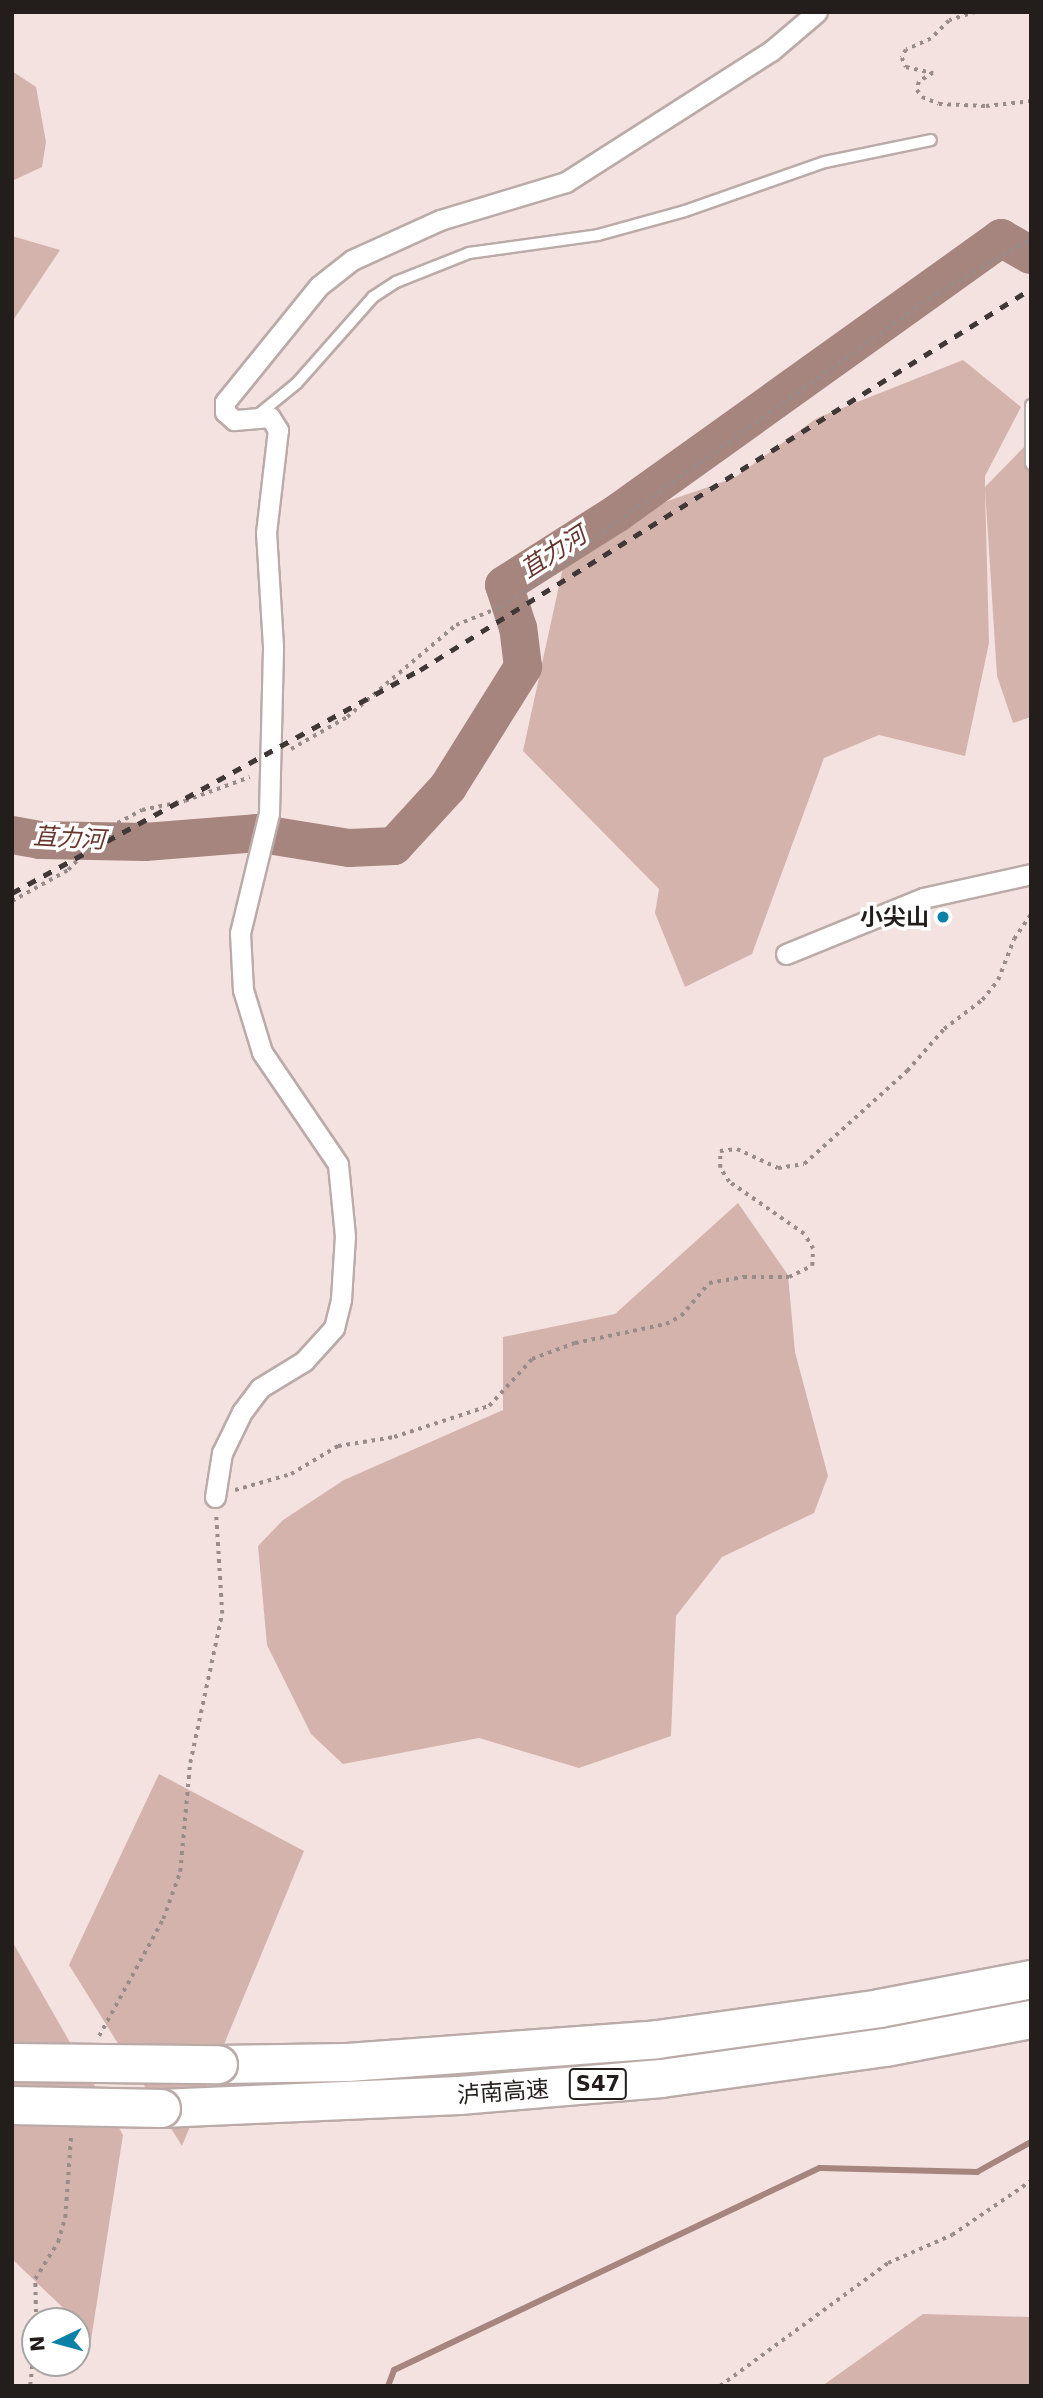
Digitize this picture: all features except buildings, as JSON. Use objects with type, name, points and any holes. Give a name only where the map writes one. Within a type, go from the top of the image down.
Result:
[{"type":"highway","name":"泸南高速","points":[[12,2062],[361,2062],[657,2039],[878,2008],[1031,1979]]},
{"type":"highway","name":"泸南高速","points":[[12,2105],[161,2108],[446,2096],[648,2079],[885,2047],[1031,2019]]},
{"type":"street","points":[[215,1497],[222,1453],[242,1412],[260,1388],[304,1361],[329,1335],[341,1299],[345,1236],[338,1164],[269,1064],[246,1008],[240,933],[264,844],[269,813],[273,646],[266,533],[278,430],[274,418],[230,418],[225,412],[227,398],[328,276],[352,260],[440,220],[566,182],[771,51],[817,12]]},
{"type":"street","points":[[786,954],[932,895],[1031,874]]},
{"type":"lane","points":[[253,419],[297,383],[373,297],[396,282],[469,253],[598,235],[685,211],[825,162],[931,140]]},
{"type":"lane","points":[[1031,405],[1031,464]]},
{"type":"path","points":[[976,12],[949,21],[931,39],[906,50],[902,58],[906,66],[933,73],[919,82],[917,90],[922,97],[939,104],[986,106],[1031,100]]},
{"type":"path","points":[[12,901],[68,870],[97,839],[142,810],[240,784],[346,717],[456,625],[501,607],[936,294],[1031,239]]},
{"type":"path","points":[[93,2047],[115,1999],[163,1919],[180,1872],[190,1763],[222,1614],[215,1497],[291,1474],[338,1446],[394,1437],[489,1406],[532,1359],[575,1343],[666,1324],[681,1316],[709,1283],[744,1277],[789,1277],[812,1266],[813,1249],[804,1234],[730,1182],[720,1168],[720,1151],[737,1149],[778,1168],[804,1164],[907,1071],[944,1030],[982,1000],[998,980],[1014,939],[1031,914]]},
{"type":"path","points":[[36,2307],[35,2279],[58,2242],[65,2218],[72,2164],[71,2126]]},
{"type":"path","points":[[720,2386],[888,2263],[952,2235],[1031,2181]]},
{"type":"shaded area","points":[[12,71],[36,87],[46,142],[42,167],[12,181]]},
{"type":"shaded area","points":[[12,236],[60,250],[12,322]]},
{"type":"shaded area","points":[[963,360],[1021,407],[985,476],[985,487],[1027,444],[1031,431],[1031,717],[1013,723],[997,676],[985,488],[989,643],[965,756],[879,735],[824,758],[752,954],[685,987],[655,913],[659,889],[523,751],[570,535],[734,478],[817,418]]},
{"type":"shaded area","points":[[738,1203],[788,1275],[795,1352],[828,1476],[814,1513],[722,1557],[676,1616],[671,1736],[579,1768],[479,1738],[343,1764],[311,1734],[267,1645],[258,1546],[283,1520],[344,1480],[503,1410],[503,1337],[615,1314]]},
{"type":"shaded area","points":[[159,1774],[304,1851],[182,2146],[69,1965]]},
{"type":"shaded area","points":[[12,1941],[123,2135],[91,2340],[91,2307],[62,2307],[12,2259]]},
{"type":"shaded area","points":[[923,2314],[1031,2317],[1031,2386],[822,2386]]},
{"type":"waterway","name":"苴力河","points":[[12,835],[40,840],[145,842],[256,833],[349,848],[394,846],[448,787],[523,667],[518,628],[504,585],[616,514],[1001,238],[1031,255]]},
{"type":"waterway","points":[[388,2386],[394,2370],[820,2168],[977,2172],[1031,2142]]},
{"type":"railway","points":[[12,893],[420,670],[1031,289]]},
{"type":"place","name":"小尖山","points":[[943,917]]}]
